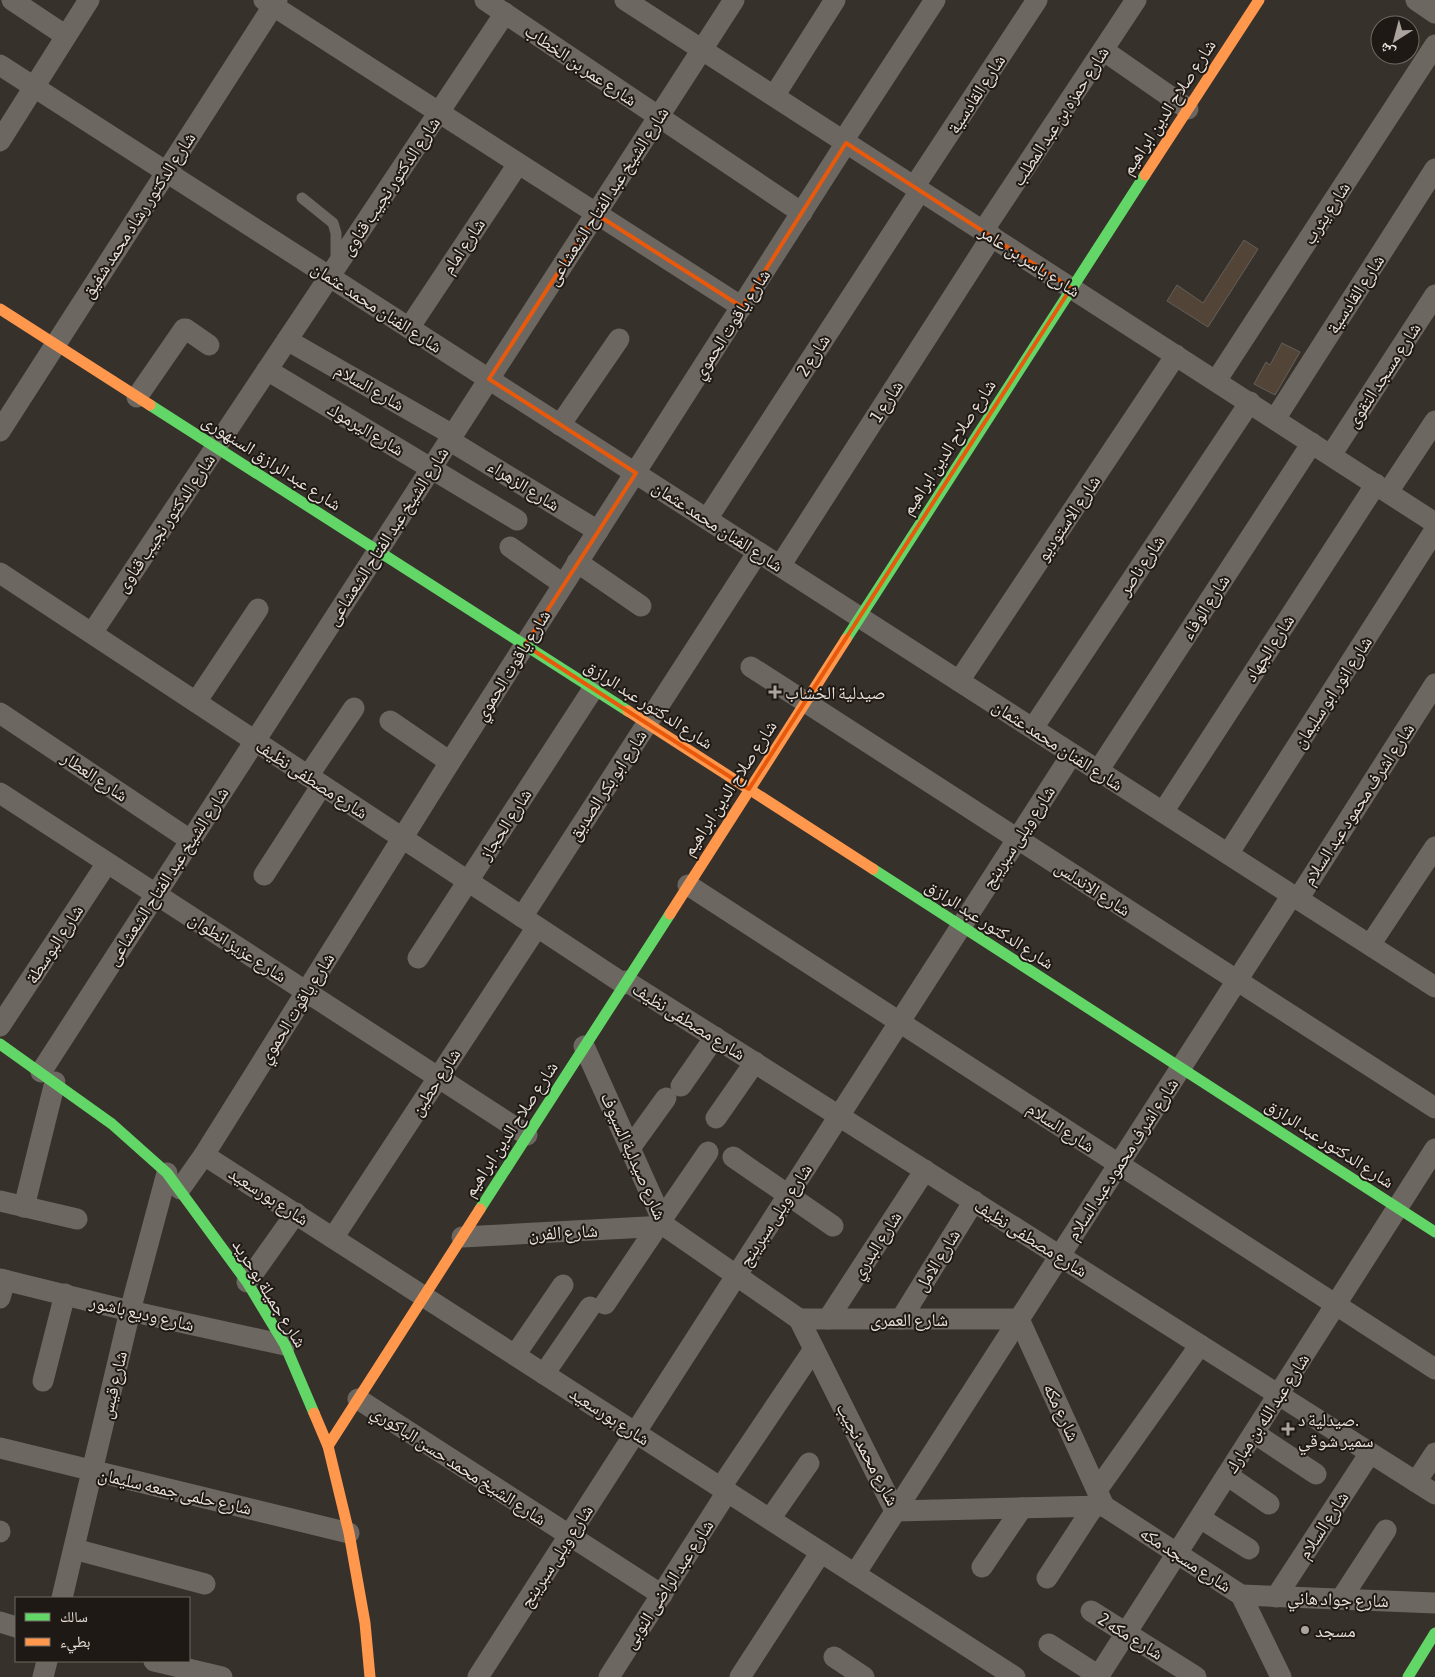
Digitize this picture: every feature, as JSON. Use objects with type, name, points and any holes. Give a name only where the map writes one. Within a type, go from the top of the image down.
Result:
[{"type":"street","points":[[12,0],[66,36]]},
{"type":"street","points":[[0,141],[90,0]]},
{"type":"street","name":"شارع عمر بن الخطاب","points":[[485,0],[802,213]]},
{"type":"street","name":"شارع الشيخ عبد الفتاح الشعشاعى","points":[[24,1207],[48,1077],[190,840],[734,0]]},
{"type":"street","points":[[774,96],[836,0]]},
{"type":"street","name":"شارع ياقوت الحموي","points":[[174,1181],[204,1155],[450,762],[577,562],[636,474],[935,0]]},
{"type":"street","name":"شارع القادسية","points":[[917,189],[1037,0]]},
{"type":"street","name":"شارع حمزه بن عبد المطلب","points":[[988,234],[1136,0]]},
{"type":"street","name":"شارع صلاح الدين ابراهيم","points":[[328,1446],[1071,288],[1259,0]]},
{"type":"street","points":[[1416,0],[1435,13]]},
{"type":"street","name":"شارع ياسر بن عامر","points":[[630,1],[844,142],[1435,523]]},
{"type":"street","points":[[271,2],[438,113],[742,307]]},
{"type":"street","name":"شارع الدكتور رشاد محمد شفيق","points":[[0,430],[166,172],[271,2]]},
{"type":"street","name":"شارع الدكتور نجيب قناوى","points":[[92,633],[504,13]]},
{"type":"street","name":"شارع يثرب","points":[[1216,381],[1435,45]]},
{"type":"street","points":[[1103,50],[1188,109]]},
{"type":"street","name":"شارع الفنان محمد عثمان","points":[[0,65],[166,172],[333,272],[408,328],[1434,985]]},
{"type":"street","name":"شارع امام","points":[[408,328],[518,164]]},
{"type":"street","name":"شارع القادسية","points":[[1274,419],[1435,169]]},
{"type":"street","name":"شارع 2","points":[[707,519],[917,189]]},
{"type":"street","name":"شارع 1","points":[[780,566],[988,234]]},
{"type":"street","name":"شارع مسجد التقوى","points":[[1331,455],[1435,295]]},
{"type":"street","name":"شارع عبد الرازق السنهورى","points":[[0,309],[525,645]]},
{"type":"street","points":[[137,397],[184,329],[209,345]]},
{"type":"street","points":[[560,425],[619,338]]},
{"type":"street","name":"شارع السلام","points":[[287,340],[451,437]]},
{"type":"street","name":"شارع الاستوديو","points":[[959,682],[1176,355]]},
{"type":"street","name":"شارع اليرموك","points":[[267,370],[517,520]]},
{"type":"street","name":"شارع ناصر","points":[[1033,728],[1250,402]]},
{"type":"street","name":"شارع الجهاد","points":[[1163,812],[1382,488],[1435,421]]},
{"type":"street","name":"شارع الزهراء","points":[[451,437],[598,531]]},
{"type":"street","name":"شارع الوفاء","points":[[1098,770],[1312,443]]},
{"type":"street","name":"شارع انور ابو سليمان","points":[[1228,854],[1435,530]]},
{"type":"street","points":[[510,547],[563,584]]},
{"type":"street","name":"شارع ابو بكر الصديق","points":[[530,922],[647,724],[758,552]]},
{"type":"street","points":[[577,562],[642,606]]},
{"type":"street","name":"شارع مصطفى نظيف","points":[[0,573],[625,983],[755,1062],[1435,1494]]},
{"type":"street","points":[[196,702],[258,609]]},
{"type":"street","name":"شارع الدكتور عبد الرازق","points":[[525,645],[1435,1232]]},
{"type":"street","name":"شارع الاندلس","points":[[751,667],[1435,1108]]},
{"type":"street","name":"شارع اشرف محمود عبد السلام","points":[[854,1574],[1237,980],[1295,897],[1435,684]]},
{"type":"street","name":"شارع الحجاز","points":[[418,958],[593,689]]},
{"type":"street","points":[[264,875],[354,708]]},
{"type":"street","name":"شارع العطار","points":[[0,713],[190,840]]},
{"type":"street","points":[[390,721],[450,762]]},
{"type":"street","name":"شارع ويلى سبرينج","points":[[478,1677],[1072,754]]},
{"type":"street","name":"شارع عزيز انطوان","points":[[0,793],[527,1135]]},
{"type":"street","points":[[1370,945],[1435,846]]},
{"type":"street","name":"شارع البوسطة","points":[[0,1026],[108,863]]},
{"type":"street","name":"شارع السلام","points":[[688,885],[1435,1369]]},
{"type":"street","name":"شارع حطين","points":[[333,1238],[439,1077],[530,922]]},
{"type":"street","points":[[630,1148],[715,1037]]},
{"type":"street","name":"شارع جميلة بوحريد","points":[[0,1044],[112,1124],[174,1181],[247,1282],[285,1345],[328,1446],[350,1533],[370,1677]]},
{"type":"street","name":"شارع صيدلية السيوف","points":[[584,1046],[662,1224],[799,1320]]},
{"type":"street","points":[[716,1118],[755,1062]]},
{"type":"street","name":"شارع عبد الله بن مبارك","points":[[1099,1677],[1435,1149]]},
{"type":"street","points":[[544,1374],[662,1224],[708,1152]]},
{"type":"street","name":"شارع بورسعيد","points":[[204,1155],[724,1489],[1004,1674]]},
{"type":"street","points":[[733,1157],[833,1226]]},
{"type":"street","name":"شارع البدري","points":[[828,1319],[925,1170]]},
{"type":"street","name":"شارع قيس","points":[[62,1597],[130,1311],[174,1181]]},
{"type":"street","points":[[0,1201],[77,1219]]},
{"type":"street","name":"شارع الامل","points":[[901,1319],[974,1202]]},
{"type":"street","points":[[247,1282],[296,1213]]},
{"type":"street","name":"شارع الفرن","points":[[462,1237],[662,1224]]},
{"type":"street","points":[[515,1355],[563,1285]]},
{"type":"street","name":"شارع وديع باشور","points":[[2,1286],[66,1294],[130,1311],[285,1345]]},
{"type":"street","points":[[43,1382],[66,1294]]},
{"type":"street","name":"شارع العمرى","points":[[799,1320],[1019,1319]]},
{"type":"street","name":"شارع مكه","points":[[1019,1319],[1099,1501]]},
{"type":"street","name":"شارع محمد نجيب","points":[[799,1320],[895,1511],[1022,1508],[1099,1501]]},
{"type":"street","points":[[1047,1578],[1200,1345]]},
{"type":"street","name":"شارع عبد الراضى النوبى","points":[[609,1677],[662,1595],[724,1489],[814,1349]]},
{"type":"street","name":"شارع الشيخ محمد حسن الباكوري","points":[[358,1399],[662,1595]]},
{"type":"street","points":[[1254,1433],[1316,1474]]},
{"type":"street","name":"شارع حلمى جمعه سليمان","points":[[0,1448],[350,1533]]},
{"type":"street","name":"شارع السلام","points":[[1276,1596],[1370,1453]]},
{"type":"street","points":[[1416,1482],[1435,1453]]},
{"type":"street","points":[[770,1519],[809,1463]]},
{"type":"street","points":[[1227,1476],[1269,1504]]},
{"type":"street","name":"شارع مسجد مكه","points":[[1099,1501],[1241,1595],[1281,1677]]},
{"type":"street","points":[[982,1567],[1022,1508]]},
{"type":"street","points":[[1200,1518],[1249,1550]]},
{"type":"street","points":[[1341,1600],[1386,1530]]},
{"type":"street","points":[[74,1549],[205,1584]]},
{"type":"street","points":[[740,1677],[821,1552]]},
{"type":"street","name":"شارع جواد هاني","points":[[1241,1595],[1435,1603]]},
{"type":"street","name":"شارع مكه 2","points":[[1091,1611],[1196,1677]]},
{"type":"street","points":[[0,1622],[15,1627]]},
{"type":"street","points":[[1408,1677],[1435,1633]]},
{"type":"street","points":[[1049,1644],[1099,1677]]},
{"type":"street","points":[[834,1657],[864,1677]]},
{"type":"street","points":[[43,1677],[47,1662]]},
{"type":"street","points":[[158,1662],[222,1677]]},
{"type":"lane","points":[[302,198],[333,224],[336,233],[333,272]]},
{"type":"highlighted area","points":[[846,143],[1071,288],[749,789],[525,645],[636,473],[489,379],[596,214],[742,307]]},
{"type":"building","points":[[1244,240],[1258,249],[1208,327],[1167,301],[1177,285],[1203,303]]},
{"type":"building","points":[[1282,343],[1300,352],[1275,395],[1254,384],[1266,362],[1270,365]]},
{"type":"traffic: fast","points":[[846,639],[1145,175]]},
{"type":"traffic: fast","points":[[150,405],[628,711]]},
{"type":"traffic: fast","points":[[873,869],[1435,1232]]},
{"type":"traffic: fast","points":[[480,1209],[670,914]]},
{"type":"traffic: fast","points":[[0,1044],[112,1124],[167,1173],[247,1282],[285,1345],[314,1413]]},
{"type":"traffic: fast","points":[[1408,1677],[1435,1633]]},
{"type":"traffic: slow","points":[[1145,175],[1259,0]]},
{"type":"traffic: slow","points":[[0,309],[150,405]]},
{"type":"traffic: slow","points":[[670,914],[846,639]]},
{"type":"traffic: slow","points":[[628,711],[873,869]]},
{"type":"traffic: slow","points":[[328,1446],[480,1209]]},
{"type":"traffic: slow","points":[[314,1413],[328,1446],[349,1533],[365,1623],[370,1677]]},
{"type":"place","name":"صيدلية الخشاب","points":[[775,692]]},
{"type":"place","name":"صيدلية د. سمير شوقي","points":[[1288,1429]]},
{"type":"place","name":"مسجد","points":[[1305,1630]]}]
